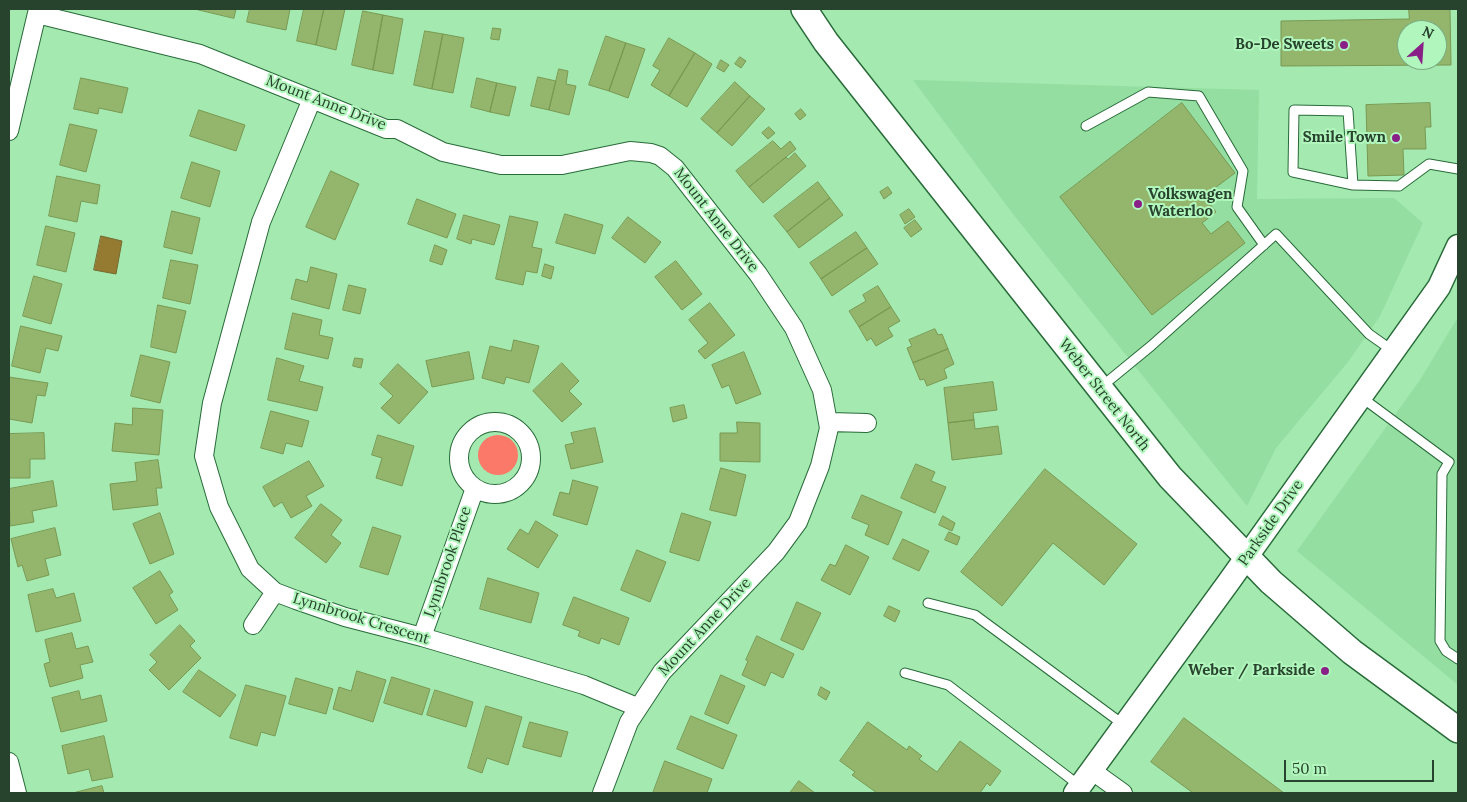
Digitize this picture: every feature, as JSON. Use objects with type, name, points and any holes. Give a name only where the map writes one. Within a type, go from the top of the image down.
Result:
[{"type":"main road","name":"Weber Street North","points":[[804,9],[826,42],[942,187],[1098,389],[1170,477],[1271,582],[1352,652],[1458,730]]},
{"type":"street","name":"Mount Anne Drive","points":[[38,11],[200,54],[386,129],[397,128],[443,152],[501,165],[562,165],[595,160],[612,153],[630,151],[651,152],[660,156],[675,168],[780,305],[794,328],[822,390],[829,422],[820,466],[798,522],[776,552],[662,672],[637,707],[602,793]]},
{"type":"street","points":[[10,124],[38,11]]},
{"type":"street","name":"Lynnbrook Crescent","points":[[312,98],[261,222],[212,403],[204,456],[219,507],[250,569],[275,592],[345,617],[422,637],[584,685],[637,707]]},
{"type":"street","name":"Parkside Drive","points":[[1082,783],[1394,352],[1439,287],[1458,246]]},
{"type":"street","points":[[829,422],[867,423]]},
{"type":"street","name":"Lynnbrook Place","points":[[488,423],[501,423],[517,429],[526,438],[530,450],[531,462],[528,474],[520,484],[510,491],[499,495],[486,493],[474,488],[464,476],[460,464],[460,453],[464,441],[471,431],[488,423]]},
{"type":"street","name":"Lynnbrook Place","points":[[422,637],[474,488]]},
{"type":"street","points":[[253,625],[275,592]]},
{"type":"street","points":[[9,762],[17,793]]},
{"type":"street","points":[[1082,783],[1123,793]]},
{"type":"lane","points":[[1086,126],[1148,92],[1199,96],[1243,170],[1237,206],[1264,245]]},
{"type":"lane","points":[[1353,185],[1348,111],[1294,110],[1293,172],[1353,185],[1399,186],[1429,164],[1458,169]]},
{"type":"lane","points":[[1098,389],[1152,346],[1276,234],[1369,334],[1394,352]]},
{"type":"lane","points":[[1361,397],[1449,462],[1442,474],[1440,641],[1446,651],[1458,659]]},
{"type":"lane","points":[[928,603],[975,615],[1124,725]]},
{"type":"lane","points":[[905,673],[948,685],[1082,783]]},
{"type":"shaded area","points":[[913,80],[1259,90],[1257,199],[1394,198],[1423,223],[1380,316],[1348,362],[1276,448],[1247,506],[1013,214]]},
{"type":"shaded area","points":[[101,236],[122,241],[116,274],[94,270]]},
{"type":"shaded area","points":[[1458,317],[1458,685],[1297,551],[1420,380]]},
{"type":"shaded area","points":[[498,435],[512,441],[518,455],[512,469],[498,475],[484,469],[478,455],[484,441]]},
{"type":"building","points":[[195,9],[236,9],[234,18]]},
{"type":"building","points":[[250,9],[290,9],[286,30],[247,22]]},
{"type":"building","points":[[304,9],[324,9],[316,45],[297,41]]},
{"type":"building","points":[[324,9],[345,9],[336,50],[316,45]]},
{"type":"building","name":"Bo-De Sweets","points":[[1409,9],[1450,9],[1451,65],[1447,65],[1447,20],[1397,20],[1397,65],[1281,66],[1281,21],[1409,19]]},
{"type":"building","points":[[363,11],[383,15],[373,70],[352,65]]},
{"type":"building","points":[[383,15],[403,19],[393,74],[373,70]]},
{"type":"building","points":[[493,28],[501,29],[499,40],[491,39]]},
{"type":"building","points":[[425,31],[443,34],[432,89],[414,85]]},
{"type":"building","points":[[443,34],[464,38],[453,93],[432,89]]},
{"type":"building","points":[[606,36],[626,43],[609,91],[589,85]]},
{"type":"building","points":[[669,38],[695,53],[669,96],[651,85],[660,70],[653,66]]},
{"type":"building","points":[[626,43],[645,49],[628,98],[609,91]]},
{"type":"building","points":[[695,53],[712,64],[687,107],[669,96]]},
{"type":"building","points":[[740,57],[746,61],[741,68],[735,64]]},
{"type":"building","points":[[721,60],[729,65],[724,72],[717,68]]},
{"type":"building","points":[[559,69],[568,71],[566,84],[576,86],[569,115],[549,110]]},
{"type":"building","points":[[538,77],[556,81],[549,110],[531,106]]},
{"type":"building","points":[[81,78],[128,88],[122,113],[99,108],[98,114],[74,109]]},
{"type":"building","points":[[477,78],[497,83],[490,112],[471,107]]},
{"type":"building","points":[[735,82],[750,96],[717,133],[701,119]]},
{"type":"building","points":[[497,83],[516,87],[509,116],[490,112]]},
{"type":"building","points":[[750,96],[765,109],[732,146],[717,133]]},
{"type":"building","name":"Volkswagen Waterloo","points":[[1182,103],[1235,173],[1204,196],[1216,212],[1202,223],[1211,234],[1228,221],[1245,243],[1152,315],[1060,197]]},
{"type":"building","name":"Smile Town","points":[[1430,103],[1431,127],[1425,127],[1426,149],[1403,149],[1404,175],[1368,176],[1366,105]]},
{"type":"building","points":[[801,109],[806,115],[800,120],[795,114]]},
{"type":"building","points":[[199,110],[245,125],[236,151],[190,136]]},
{"type":"building","points":[[70,124],[97,130],[86,172],[60,165]]},
{"type":"building","points":[[769,127],[775,133],[768,139],[762,133]]},
{"type":"building","points":[[773,141],[781,149],[790,141],[796,149],[749,187],[736,171]]},
{"type":"building","points":[[795,153],[806,166],[763,203],[749,187],[786,157],[788,159]]},
{"type":"building","points":[[192,162],[220,171],[210,207],[181,198]]},
{"type":"building","points":[[331,171],[359,184],[335,240],[306,227]]},
{"type":"building","points":[[57,176],[100,185],[97,204],[81,201],[77,222],[49,216]]},
{"type":"building","points":[[818,182],[830,198],[787,232],[774,216]]},
{"type":"building","points":[[888,187],[892,193],[884,199],[880,192]]},
{"type":"building","points":[[830,198],[843,215],[799,248],[787,232]]},
{"type":"building","points":[[417,199],[456,214],[447,238],[408,224]]},
{"type":"building","points":[[909,209],[915,217],[905,224],[900,215]]},
{"type":"building","points":[[172,211],[200,218],[192,254],[164,247]]},
{"type":"building","points":[[565,214],[603,225],[595,254],[556,243]]},
{"type":"building","points":[[464,215],[500,225],[494,245],[472,239],[471,244],[457,239]]},
{"type":"building","points":[[510,216],[538,222],[532,247],[542,249],[537,273],[526,271],[523,285],[496,279]]},
{"type":"building","points":[[628,217],[661,242],[645,263],[612,238]]},
{"type":"building","points":[[915,220],[922,229],[911,237],[904,228]]},
{"type":"building","points":[[46,226],[75,233],[66,272],[37,265]]},
{"type":"building","points":[[856,232],[867,248],[821,279],[810,263]]},
{"type":"building","points":[[435,245],[447,250],[442,265],[430,261]]},
{"type":"building","points":[[867,248],[878,264],[832,296],[821,279]]},
{"type":"building","points":[[171,260],[198,265],[190,304],[163,298]]},
{"type":"building","points":[[676,261],[702,294],[682,310],[655,277]]},
{"type":"building","points":[[545,264],[554,267],[551,279],[542,276]]},
{"type":"building","points":[[311,267],[337,274],[329,309],[291,299],[296,279],[307,282]]},
{"type":"building","points":[[34,276],[62,284],[51,324],[23,316]]},
{"type":"building","points":[[349,285],[366,289],[360,314],[343,310]]},
{"type":"building","points":[[878,286],[891,307],[859,327],[849,311],[866,301],[863,295]]},
{"type":"building","points":[[710,303],[735,335],[705,359],[698,351],[708,343],[689,320]]},
{"type":"building","points":[[158,305],[186,311],[176,353],[151,347]]},
{"type":"building","points":[[891,307],[900,321],[888,328],[893,336],[876,346],[871,338],[867,341],[859,327]]},
{"type":"building","points":[[293,313],[322,320],[319,335],[333,338],[328,359],[285,349]]},
{"type":"building","points":[[21,326],[62,336],[58,351],[46,348],[40,373],[12,366]]},
{"type":"building","points":[[935,329],[938,335],[942,334],[948,349],[913,363],[907,348],[912,346],[909,340]]},
{"type":"building","points":[[514,340],[539,346],[529,383],[506,377],[504,384],[482,378],[490,346],[511,351]]},
{"type":"building","points":[[948,349],[954,364],[944,369],[947,378],[927,386],[924,379],[920,380],[913,363]]},
{"type":"building","points":[[469,352],[474,379],[432,387],[426,361]]},
{"type":"building","points":[[744,352],[761,394],[736,404],[729,385],[722,388],[712,365]]},
{"type":"building","points":[[141,355],[170,362],[160,403],[131,396]]},
{"type":"building","points":[[277,358],[304,366],[299,381],[323,387],[317,411],[268,400]]},
{"type":"building","points":[[355,358],[363,359],[361,368],[353,366]]},
{"type":"building","points":[[562,363],[579,381],[569,391],[582,404],[562,422],[533,391]]},
{"type":"building","points":[[398,364],[428,392],[399,424],[381,408],[393,396],[380,384]]},
{"type":"building","points":[[9,377],[48,383],[45,396],[37,395],[32,423],[9,419]]},
{"type":"building","points":[[993,382],[997,410],[973,413],[974,420],[948,423],[944,388]]},
{"type":"building","points":[[684,405],[687,418],[673,422],[670,408]]},
{"type":"building","points":[[133,408],[163,410],[159,455],[112,451],[115,423],[132,425]]},
{"type":"building","points":[[271,411],[309,421],[302,447],[286,443],[283,454],[261,448]]},
{"type":"building","points":[[974,420],[975,429],[998,426],[1002,454],[952,460],[948,423]]},
{"type":"building","points":[[737,422],[760,423],[760,462],[720,461],[720,433],[737,433]]},
{"type":"building","points":[[595,428],[603,462],[571,469],[565,445],[574,443],[571,433]]},
{"type":"building","points":[[44,433],[45,459],[30,459],[30,478],[9,478],[9,434]]},
{"type":"building","points":[[378,435],[414,446],[402,486],[376,478],[382,458],[372,455]]},
{"type":"building","points":[[158,460],[162,488],[156,488],[158,505],[113,510],[110,484],[137,481],[135,463]]},
{"type":"building","points":[[309,461],[324,486],[306,496],[312,506],[291,518],[282,502],[274,507],[263,487]]},
{"type":"building","points":[[916,464],[935,472],[931,481],[946,487],[935,513],[901,498]]},
{"type":"building","points":[[721,468],[746,475],[736,516],[710,510]]},
{"type":"building","points":[[1045,469],[1137,544],[1104,585],[1053,543],[1002,606],[961,572]]},
{"type":"building","points":[[573,480],[598,487],[587,525],[553,515],[560,492],[569,494]]},
{"type":"building","points":[[53,481],[57,506],[32,511],[34,522],[10,526],[9,489]]},
{"type":"building","points":[[862,495],[902,512],[888,545],[865,535],[869,525],[852,518]]},
{"type":"building","points":[[321,504],[342,520],[331,535],[341,543],[326,563],[295,538]]},
{"type":"building","points":[[160,513],[174,554],[150,564],[133,524]]},
{"type":"building","points":[[682,513],[711,522],[699,561],[670,552]]},
{"type":"building","points":[[943,516],[955,523],[952,531],[939,525]]},
{"type":"building","points":[[536,521],[558,535],[538,568],[507,549],[520,529],[528,534]]},
{"type":"building","points":[[373,527],[401,536],[388,575],[360,567]]},
{"type":"building","points":[[55,528],[61,555],[45,559],[49,575],[27,581],[22,565],[18,567],[11,539]]},
{"type":"building","points":[[949,532],[960,537],[957,545],[945,540]]},
{"type":"building","points":[[903,539],[929,551],[919,571],[893,559]]},
{"type":"building","points":[[846,545],[869,557],[850,595],[821,580],[830,564],[835,566]]},
{"type":"building","points":[[637,550],[666,562],[650,602],[621,590]]},
{"type":"building","points":[[160,571],[173,592],[169,595],[178,610],[156,624],[133,588]]},
{"type":"building","points":[[488,578],[539,593],[531,623],[480,609]]},
{"type":"building","points":[[53,589],[56,598],[74,593],[81,621],[36,632],[28,595]]},
{"type":"building","points":[[574,597],[629,618],[619,645],[601,638],[599,644],[578,636],[580,631],[563,625]]},
{"type":"building","points":[[797,602],[821,613],[803,650],[781,640]]},
{"type":"building","points":[[889,606],[900,611],[895,622],[884,616]]},
{"type":"building","points":[[180,625],[195,641],[190,646],[201,658],[169,690],[149,670],[157,662],[150,655]]},
{"type":"building","points":[[72,633],[76,649],[88,646],[93,662],[80,665],[83,678],[50,687],[44,664],[50,662],[45,640]]},
{"type":"building","points":[[757,636],[794,654],[783,678],[771,672],[765,686],[742,675],[748,661],[746,660]]},
{"type":"building","points":[[199,670],[236,695],[220,717],[183,692]]},
{"type":"building","points":[[357,671],[386,680],[373,722],[333,709],[339,687],[351,691]]},
{"type":"building","points":[[721,675],[745,686],[728,724],[705,714]]},
{"type":"building","points":[[392,677],[430,689],[422,715],[384,703]]},
{"type":"building","points":[[296,678],[333,689],[326,714],[289,704]]},
{"type":"building","points":[[246,685],[286,696],[275,736],[261,732],[257,746],[230,738]]},
{"type":"building","points":[[821,687],[830,692],[826,700],[818,695]]},
{"type":"building","points":[[435,690],[473,702],[466,727],[427,715]]},
{"type":"building","points":[[79,691],[81,700],[101,695],[107,721],[61,732],[52,698]]},
{"type":"building","points":[[486,706],[522,717],[508,765],[487,758],[482,773],[468,768]]},
{"type":"building","points":[[691,716],[737,735],[723,769],[677,749]]},
{"type":"building","points":[[1184,718],[1284,793],[1193,793],[1151,762]]},
{"type":"building","points":[[530,722],[568,732],[561,757],[523,747]]},
{"type":"building","points":[[868,722],[907,750],[909,746],[922,756],[919,759],[937,772],[960,741],[1001,771],[990,786],[987,783],[980,793],[877,793],[852,775],[855,772],[840,761]]},
{"type":"building","points":[[104,736],[113,777],[92,781],[89,769],[68,774],[62,746]]},
{"type":"building","points":[[665,761],[712,779],[707,793],[653,793]]},
{"type":"building","points":[[799,781],[815,793],[790,793]]},
{"type":"building","points":[[102,786],[104,793],[73,793]]},
{"type":"place","name":"Bo-De Sweets","points":[[1344,45]]},
{"type":"place","name":"Smile Town","points":[[1396,138]]},
{"type":"place","name":"Volkswagen Waterloo","points":[[1138,204]]},
{"type":"place","name":"Weber / Parkside","points":[[1325,671]]}]
